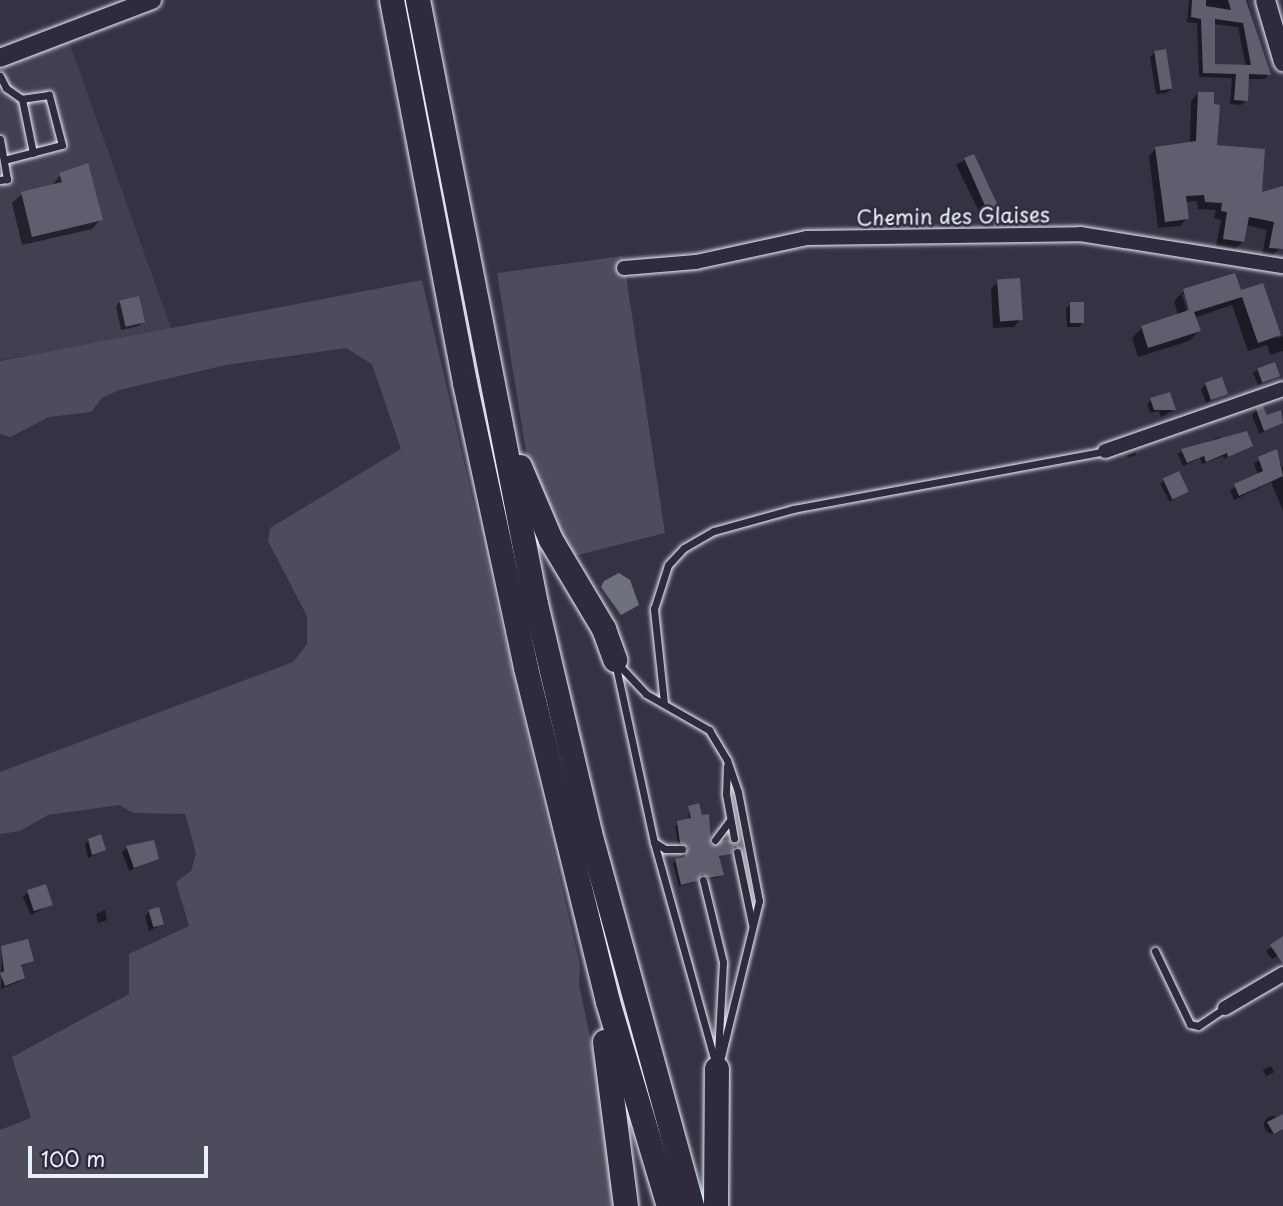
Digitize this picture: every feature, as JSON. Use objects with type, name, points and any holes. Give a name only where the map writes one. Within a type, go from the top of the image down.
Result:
[{"type":"highway","points":[[392,0],[465,383],[523,654],[608,1002],[669,1206]]},
{"type":"highway","points":[[418,0],[507,463],[590,833],[692,1206]]},
{"type":"highway","points":[[507,463],[520,467],[551,540],[604,629],[615,660]]},
{"type":"highway","points":[[608,1002],[600,1017],[611,1067],[626,1206]]},
{"type":"highway","points":[[716,1206],[717,1069]]},
{"type":"main road","points":[[1266,5],[1283,61]]},
{"type":"street","points":[[0,58],[152,0]]},
{"type":"street","points":[[1266,5],[1283,28]]},
{"type":"street","name":"Chemin des Glaises","points":[[624,268],[696,262],[807,238],[1066,234],[1283,266]]},
{"type":"street","points":[[1105,451],[1283,389]]},
{"type":"street","points":[[1225,1009],[1283,974]]},
{"type":"lane","points":[[0,76],[6,88],[22,99],[49,95],[62,145],[4,160]]},
{"type":"lane","points":[[0,96],[6,88]]},
{"type":"lane","points":[[22,99],[33,153]]},
{"type":"lane","points":[[0,139],[7,178],[0,180]]},
{"type":"lane","points":[[664,703],[654,609],[668,565],[684,548],[714,531],[793,509],[1105,451]]},
{"type":"lane","points":[[615,660],[646,694],[709,730],[727,760],[760,887],[753,932],[717,1069]]},
{"type":"lane","points":[[615,660],[654,842],[717,1069]]},
{"type":"lane","points":[[727,760],[730,820],[734,838]]},
{"type":"lane","points":[[715,841],[730,820]]},
{"type":"lane","points":[[654,842],[665,849],[682,849]]},
{"type":"lane","points":[[737,852],[753,932]]},
{"type":"lane","points":[[703,880],[723,962],[717,1069]]},
{"type":"lane","points":[[1155,951],[1190,1024],[1198,1027],[1225,1009]]},
{"type":"shaded area","points":[[66,33],[172,331],[0,360],[0,58]]},
{"type":"shaded area","points":[[623,256],[665,533],[570,557],[528,463],[497,273]]},
{"type":"shaded area","points":[[422,280],[580,965],[579,984],[612,1145],[613,1206],[0,1206],[0,1130],[31,1118],[12,1057],[129,994],[129,954],[189,926],[176,882],[191,871],[196,853],[185,814],[134,813],[119,805],[48,815],[20,831],[0,834],[0,772],[293,662],[307,644],[307,616],[268,541],[270,528],[401,449],[372,364],[346,348],[226,365],[119,390],[102,398],[91,412],[49,417],[10,437],[0,434],[0,361]]},
{"type":"water","points":[[619,573],[630,580],[639,605],[621,615],[601,587],[604,581]]},
{"type":"building","points":[[1192,0],[1206,0],[1206,6],[1231,10],[1228,0],[1246,0],[1271,75],[1249,74],[1248,101],[1234,100],[1236,74],[1203,73],[1201,19],[1191,17]],"holes":[[[1215,19],[1243,23],[1251,65],[1215,64]]]},
{"type":"building","points":[[1166,49],[1172,89],[1160,90],[1154,51]]},
{"type":"building","points":[[1198,92],[1214,92],[1214,104],[1220,105],[1217,145],[1265,149],[1262,192],[1283,186],[1283,249],[1269,248],[1274,222],[1249,217],[1244,242],[1223,239],[1227,212],[1221,211],[1222,203],[1205,202],[1204,195],[1186,196],[1189,219],[1165,222],[1155,147],[1196,141]]},
{"type":"building","points":[[974,154],[999,208],[999,226],[994,226],[964,158]]},
{"type":"building","points":[[88,163],[103,220],[32,237],[21,192],[62,182],[59,173]]},
{"type":"building","points":[[1235,273],[1241,290],[1263,283],[1281,335],[1258,343],[1242,297],[1194,312],[1201,331],[1148,348],[1141,326],[1189,310],[1183,289]]},
{"type":"building","points":[[1020,278],[1023,320],[1000,322],[997,280]]},
{"type":"building","points":[[139,296],[145,322],[126,327],[120,300]]},
{"type":"building","points":[[1070,302],[1084,302],[1084,323],[1070,323]]},
{"type":"building","points":[[1275,362],[1280,376],[1262,383],[1257,368]]},
{"type":"building","points":[[1222,377],[1228,394],[1211,400],[1205,383]]},
{"type":"building","points":[[1170,392],[1176,410],[1154,410],[1150,398]]},
{"type":"building","points":[[1263,406],[1267,415],[1281,410],[1283,423],[1264,431],[1256,409]]},
{"type":"building","points":[[1247,431],[1253,446],[1228,457],[1227,453],[1206,462],[1204,456],[1187,463],[1181,449]]},
{"type":"building","points":[[1277,449],[1283,476],[1239,496],[1234,484],[1263,471],[1258,457]]},
{"type":"building","points":[[1179,471],[1189,492],[1172,499],[1163,479]]},
{"type":"building","points":[[699,803],[702,815],[709,814],[711,844],[728,839],[736,844],[740,837],[743,851],[735,846],[731,854],[719,856],[724,875],[709,878],[702,874],[697,881],[681,885],[675,859],[684,857],[688,848],[680,843],[677,821],[691,818],[688,806]]},
{"type":"building","points":[[101,834],[106,850],[92,855],[88,839]]},
{"type":"building","points":[[154,840],[159,859],[134,868],[126,846]]},
{"type":"building","points":[[46,884],[53,905],[34,911],[27,890]]},
{"type":"building","points":[[159,907],[164,924],[153,927],[148,910]]},
{"type":"building","points":[[1283,936],[1283,964],[1270,945]]},
{"type":"building","points":[[28,939],[34,961],[21,965],[25,978],[5,986],[0,973],[4,971],[1,946]]},
{"type":"building","points":[[1283,1114],[1283,1129],[1274,1134],[1267,1122]]}]
